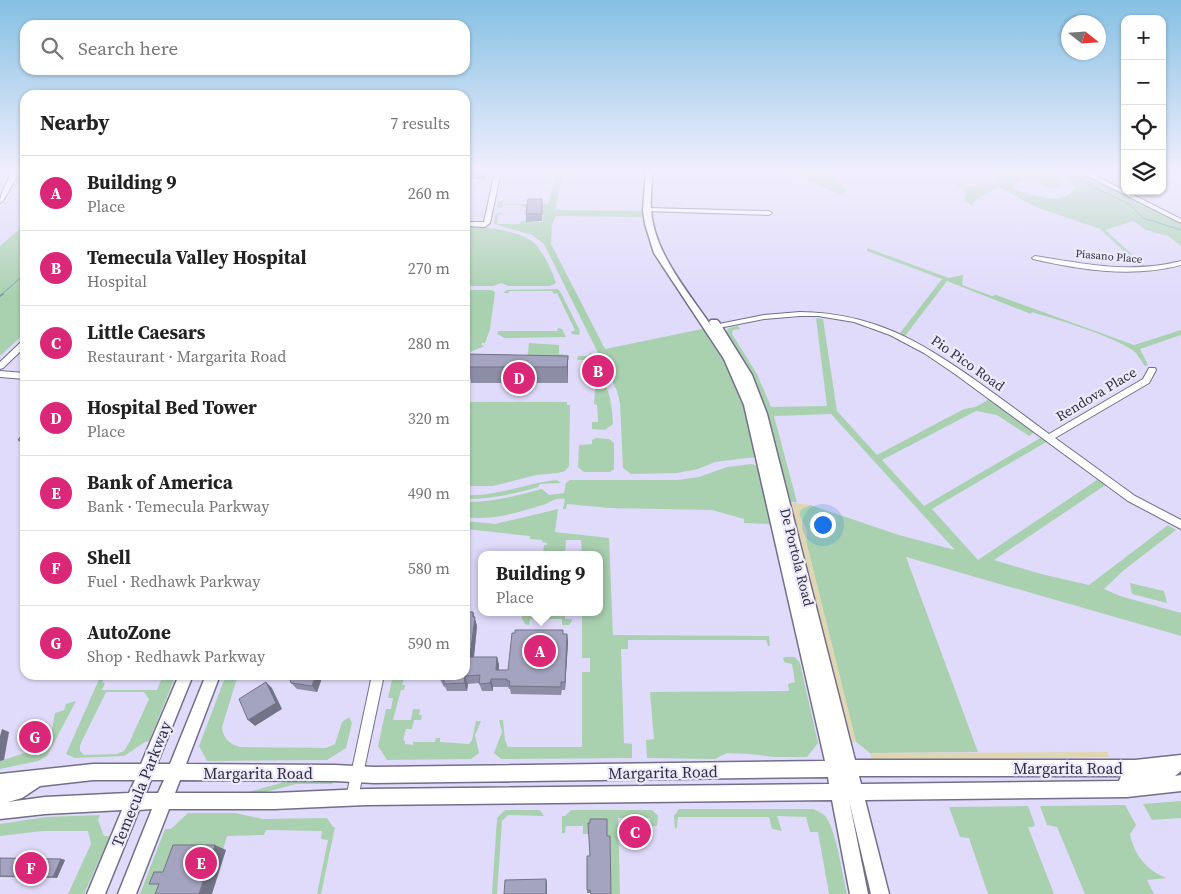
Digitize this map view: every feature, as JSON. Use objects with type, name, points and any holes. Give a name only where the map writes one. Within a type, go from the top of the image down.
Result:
[{"type":"main road","name":"De Portola Road","points":[[647,213],[657,247],[665,254],[713,327],[738,358],[758,401],[792,537],[847,792],[859,894]]},
{"type":"main road","name":"De Portola Road","points":[[713,327],[750,405],[842,769]]},
{"type":"main road","points":[[764,463],[772,468],[784,522],[792,537]]},
{"type":"main road","name":"Temecula Parkway","points":[[96,894],[184,680]]},
{"type":"main road","name":"Temecula Parkway","points":[[127,894],[211,680]]},
{"type":"main road","points":[[1128,789],[1127,782],[1132,777],[1162,775],[1179,763]]},
{"type":"main road","name":"Margarita Road","points":[[0,782],[93,772],[175,774],[558,774],[842,769],[1135,768],[1179,763]]},
{"type":"main road","points":[[0,795],[16,792],[40,777]]},
{"type":"main road","name":"Margarita Road","points":[[0,811],[65,803],[134,801],[1128,789],[1181,783]]},
{"type":"main road","name":"De Portola Road","points":[[847,792],[880,894]]},
{"type":"street","points":[[470,224],[485,226],[489,213]]},
{"type":"street","points":[[758,213],[769,213]]},
{"type":"street","points":[[1165,213],[1181,221]]},
{"type":"street","name":"Piasano Place","points":[[1035,258],[1125,270],[1149,270],[1181,263]]},
{"type":"street","name":"Pio Pico Road","points":[[713,327],[760,316],[794,313],[854,320],[885,329],[916,343],[1050,437],[1126,494],[1181,526]]},
{"type":"street","points":[[0,366],[20,348]]},
{"type":"street","name":"Rendova Place","points":[[1050,437],[1146,381],[1152,370]]},
{"type":"street","points":[[0,374],[20,376]]},
{"type":"street","points":[[352,798],[377,680]]},
{"type":"green space","points":[[498,213],[502,214],[498,215],[497,224],[520,224],[521,221],[525,221],[526,216],[527,222],[542,222],[543,215],[537,213],[643,213],[643,217],[556,216],[552,224],[551,244],[605,349],[707,328],[725,360],[738,390],[748,421],[756,457],[715,462],[698,469],[677,473],[631,474],[623,468],[620,403],[617,391],[544,244],[532,235],[494,224],[495,215]]},
{"type":"green space","points":[[1053,213],[1160,213],[1181,223],[1181,246],[1168,236],[1146,230],[1133,221],[1105,230],[1146,267],[1141,267],[1100,229]]},
{"type":"green space","points":[[470,226],[500,230],[527,238],[544,255],[556,283],[550,286],[508,286],[501,283],[493,286],[470,286]]},
{"type":"green space","points":[[20,229],[20,338],[0,356],[0,246]]},
{"type":"green space","points":[[867,248],[949,278],[963,275],[962,285],[992,296],[996,295],[1134,345],[1181,330],[1181,335],[1140,349],[1148,365],[1145,366],[1136,353],[1116,341],[1056,319],[1032,312],[1031,314],[947,281],[905,336],[900,333],[942,279],[867,251]]},
{"type":"green space","points":[[558,289],[580,331],[579,335],[572,334],[571,332],[575,330],[557,293],[554,294],[552,291],[509,291],[508,293],[503,293],[507,290]]},
{"type":"green space","points":[[470,290],[491,290],[495,292],[490,329],[485,343],[481,345],[485,346],[470,352]]},
{"type":"green space","points":[[816,318],[823,319],[837,411],[877,455],[964,409],[975,407],[990,399],[1035,432],[1029,436],[997,415],[976,411],[882,460],[924,506],[1042,437],[1048,441],[932,509],[978,560],[1100,478],[1107,484],[994,560],[1041,574],[1089,585],[1168,525],[1176,530],[1124,570],[1104,589],[1120,596],[1181,613],[1181,636],[906,557],[978,752],[870,753],[856,742],[806,541],[807,531],[799,514],[801,509],[810,505],[899,535],[955,550],[831,414],[774,416],[797,502],[787,502],[725,332],[729,328],[738,326],[740,329],[733,330],[732,334],[757,374],[771,407],[827,406]]},
{"type":"green space","points":[[558,328],[562,329],[566,337],[505,338],[497,334],[498,331],[557,331]]},
{"type":"green space","points":[[529,343],[559,345],[559,354],[569,355],[569,360],[527,360]]},
{"type":"green space","points":[[590,352],[603,379],[611,403],[613,424],[605,430],[592,429],[592,422],[598,422],[597,405],[594,404],[596,380],[592,377],[592,363],[588,363],[588,360],[577,360],[578,356],[589,356]]},
{"type":"green space","points":[[470,402],[567,402],[567,405],[570,405],[569,466],[565,471],[536,475],[493,486],[470,486]]},
{"type":"green space","points":[[596,438],[609,439],[614,443],[614,469],[610,472],[584,472],[578,467],[579,445],[592,444],[592,440]]},
{"type":"green space","points":[[752,464],[760,467],[770,524],[744,523],[744,519],[712,510],[610,508],[567,504],[566,509],[563,509],[565,499],[555,500],[506,515],[486,518],[470,517],[470,502],[495,500],[542,489],[549,495],[564,493],[566,483],[570,480],[678,480],[699,477],[727,467]]},
{"type":"green space","points":[[557,480],[561,483],[540,484],[538,487],[502,496],[470,499],[470,495],[500,492]]},
{"type":"green space","points":[[558,509],[555,532],[609,538],[613,635],[769,636],[770,646],[768,646],[766,640],[628,640],[628,649],[621,649],[624,743],[632,744],[632,758],[501,759],[494,753],[502,732],[499,720],[503,720],[505,740],[508,747],[582,747],[582,672],[590,672],[590,658],[582,658],[582,616],[603,616],[603,551],[582,551],[581,540],[566,540],[565,551],[543,551],[544,545],[547,545],[547,543],[542,542],[542,540],[530,539],[530,536],[470,530],[470,522],[495,524]]},
{"type":"green space","points":[[1130,583],[1164,591],[1167,603],[1132,594]]},
{"type":"green space","points":[[522,616],[565,616],[565,619],[572,619],[572,621],[569,625],[562,625],[562,619],[530,619],[529,625],[525,624]]},
{"type":"green space","points":[[795,657],[800,663],[818,743],[807,757],[774,757],[727,753],[715,759],[647,758],[646,740],[654,739],[650,692],[789,691],[788,684],[795,682],[792,664],[784,662],[783,658]]},
{"type":"green space","points":[[99,680],[103,680],[102,682],[105,683],[102,690],[157,690],[161,680],[174,680],[149,741],[124,756],[75,758],[66,754]],"holes":[[[106,692],[144,692],[149,699],[124,751],[117,754],[84,755],[80,751],[80,745]]]},
{"type":"green space","points":[[224,680],[236,680],[222,727],[227,740],[240,747],[326,748],[335,744],[342,722],[349,717],[352,723],[346,748],[327,760],[207,761],[199,746]]},
{"type":"green space","points":[[392,680],[404,680],[402,685],[405,685],[404,690],[401,690],[393,720],[411,720],[413,709],[420,709],[419,715],[422,715],[421,720],[414,720],[412,729],[406,729],[403,740],[405,744],[413,745],[413,742],[435,742],[436,738],[440,738],[440,742],[469,744],[472,740],[476,721],[481,721],[475,735],[479,753],[471,759],[387,760],[378,746],[386,709],[391,709],[393,698],[388,698]]},
{"type":"green space","points":[[76,701],[47,756],[38,761],[0,769],[0,761],[49,745],[55,713],[64,710],[66,704]]},
{"type":"green space","points":[[292,780],[334,781],[332,784],[296,784],[258,794],[188,794],[192,792],[249,792]]},
{"type":"green space","points":[[1181,801],[1181,818],[1152,820],[1143,804]]},
{"type":"green space","points":[[1125,805],[1136,825],[1130,834],[1138,855],[1153,871],[1167,878],[1147,880],[1154,894],[1085,894],[1057,827],[1047,825],[1040,806]]},
{"type":"green space","points":[[1028,806],[1035,825],[1028,827],[1054,894],[988,894],[969,838],[960,837],[949,807]]},
{"type":"green space","points":[[679,809],[813,809],[820,812],[826,817],[833,833],[847,894],[829,894],[818,832],[810,832],[806,817],[777,816],[782,831],[772,829],[769,817],[678,817],[675,829],[674,816]]},
{"type":"green space","points":[[505,810],[540,810],[544,816],[508,815],[502,821],[497,894],[492,894],[497,818]]},
{"type":"green space","points":[[571,810],[652,810],[658,816],[657,826],[651,826],[650,818],[618,818],[620,894],[611,894],[590,828],[588,828],[588,834],[583,834],[583,826],[566,826],[565,833],[562,833],[562,816],[565,816]]},
{"type":"green space","points":[[188,813],[235,813],[263,819],[327,818],[335,827],[321,894],[317,894],[328,840],[321,839],[322,831],[266,830],[264,835],[227,836],[223,850],[169,894],[140,894],[165,829],[171,829]]},
{"type":"green space","points":[[100,815],[98,820],[104,836],[110,836],[84,894],[68,894],[91,844],[88,831],[43,831],[0,836],[0,824],[46,817]]},
{"type":"sand","points":[[787,502],[810,505],[801,509],[799,514],[807,531],[806,541],[856,742],[852,742]]},
{"type":"sand","points":[[1107,752],[1109,757],[872,761],[870,753]]},
{"type":"building","points":[[526,213],[542,213],[542,214]]},
{"type":"building","points":[[470,354],[568,356],[567,367],[470,367]]},
{"type":"building","points":[[470,612],[473,612],[473,617],[475,617],[470,657]]},
{"type":"building","points":[[515,630],[563,630],[563,634],[567,634],[565,682],[561,682],[561,687],[509,686],[510,681],[507,681],[507,679],[491,679],[490,683],[479,684],[480,675],[470,676],[470,657],[497,657],[496,670],[508,670],[512,633],[515,633]]},
{"type":"building","points":[[290,680],[314,680],[312,686],[291,683]]},
{"type":"building","points":[[444,680],[464,680],[464,683],[444,684]]},
{"type":"building","points":[[266,682],[276,703],[248,720],[239,699]]},
{"type":"building","points":[[590,819],[607,819],[607,836],[610,836],[611,894],[591,894],[590,890],[587,890],[587,856],[590,856],[588,823],[590,823]]},
{"type":"building","points":[[173,845],[215,845],[199,894],[155,894],[159,884],[149,884],[154,872],[163,872]]},
{"type":"building","points":[[0,858],[61,859],[53,877],[0,876]]},
{"type":"building","points":[[546,879],[546,894],[504,894],[505,880]]},
{"type":"waterway","points":[[1138,213],[1143,218],[1181,230]]},
{"type":"waterway","points":[[1,295],[20,278]]},
{"type":"place","name":"Temecula Valley Hospital","points":[[598,371]]},
{"type":"place","name":"Hospital Bed Tower","points":[[519,378]]},
{"type":"place","name":"Building 9","points":[[540,651]]},
{"type":"place","name":"AutoZone","points":[[35,737]]},
{"type":"place","name":"Little Caesars","points":[[635,832]]},
{"type":"place","name":"Bank of America","points":[[201,863]]},
{"type":"place","name":"Shell","points":[[31,868]]}]
